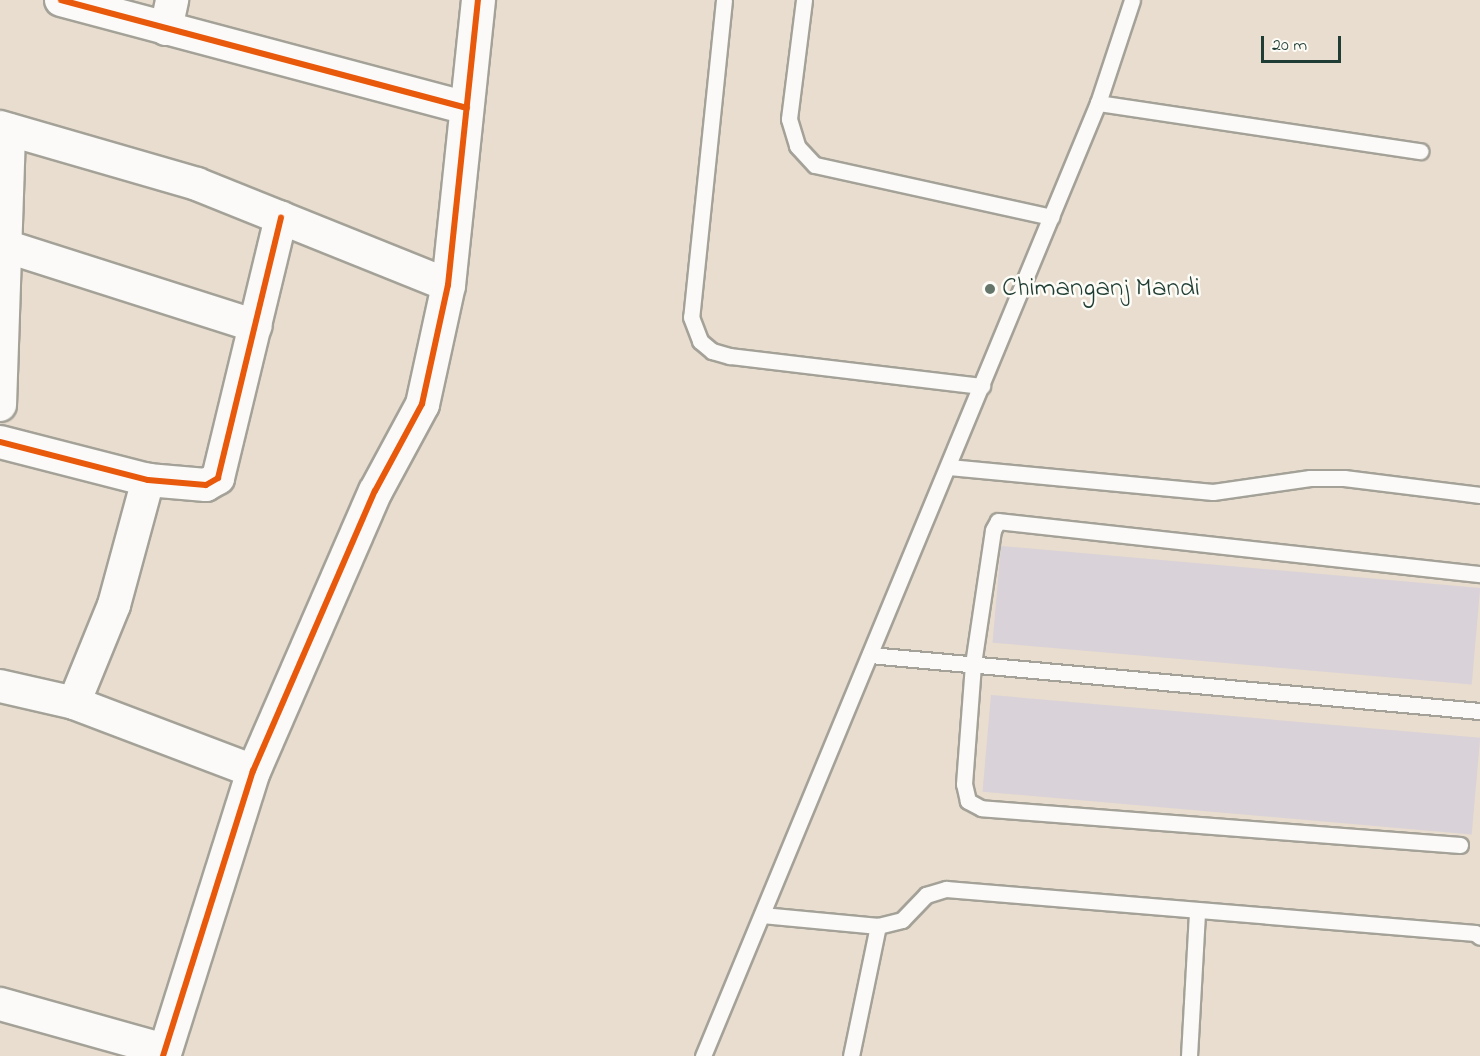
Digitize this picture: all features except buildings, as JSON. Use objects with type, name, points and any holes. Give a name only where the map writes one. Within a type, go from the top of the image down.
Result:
[{"type":"street","points":[[61,0],[169,14],[466,108]]},
{"type":"street","points":[[0,1004],[164,1053],[253,771],[375,492],[422,404],[448,285],[466,108],[480,8]]},
{"type":"street","points":[[0,405],[5,246],[5,129],[197,184],[448,285]]},
{"type":"street","points":[[0,442],[148,480],[206,485],[218,478],[281,218]]},
{"type":"street","points":[[5,246],[256,326]]},
{"type":"street","points":[[74,703],[114,605],[148,480]]},
{"type":"street","points":[[0,686],[74,703],[253,771]]},
{"type":"lane","points":[[724,0],[691,318],[700,341],[712,351],[730,356],[982,386]]},
{"type":"lane","points":[[804,0],[789,119],[797,146],[815,165],[1051,217]]},
{"type":"lane","points":[[703,1056],[1098,103],[1132,0]]},
{"type":"lane","points":[[1098,103],[1420,151]]},
{"type":"lane","points":[[949,467],[1213,492],[1310,478],[1344,478],[1480,495]]},
{"type":"lane","points":[[1460,846],[981,808],[968,801],[964,784],[974,664],[993,530],[998,521],[1480,574]]},
{"type":"lane","points":[[870,655],[1480,711]]},
{"type":"lane","points":[[762,915],[878,926],[902,920],[926,894],[946,889],[1475,933],[1480,937]]},
{"type":"lane","points":[[1189,1056],[1197,911]]},
{"type":"lane","points":[[851,1056],[878,926]]},
{"type":"cycle path","points":[[61,0],[467,108]]},
{"type":"cycle path","points":[[163,1056],[253,771],[375,491],[422,404],[448,285],[478,0]]},
{"type":"cycle path","points":[[0,442],[148,480],[206,485],[218,478],[281,218]]},
{"type":"place","name":"Chimanganj Mandi","points":[[990,289]]}]
